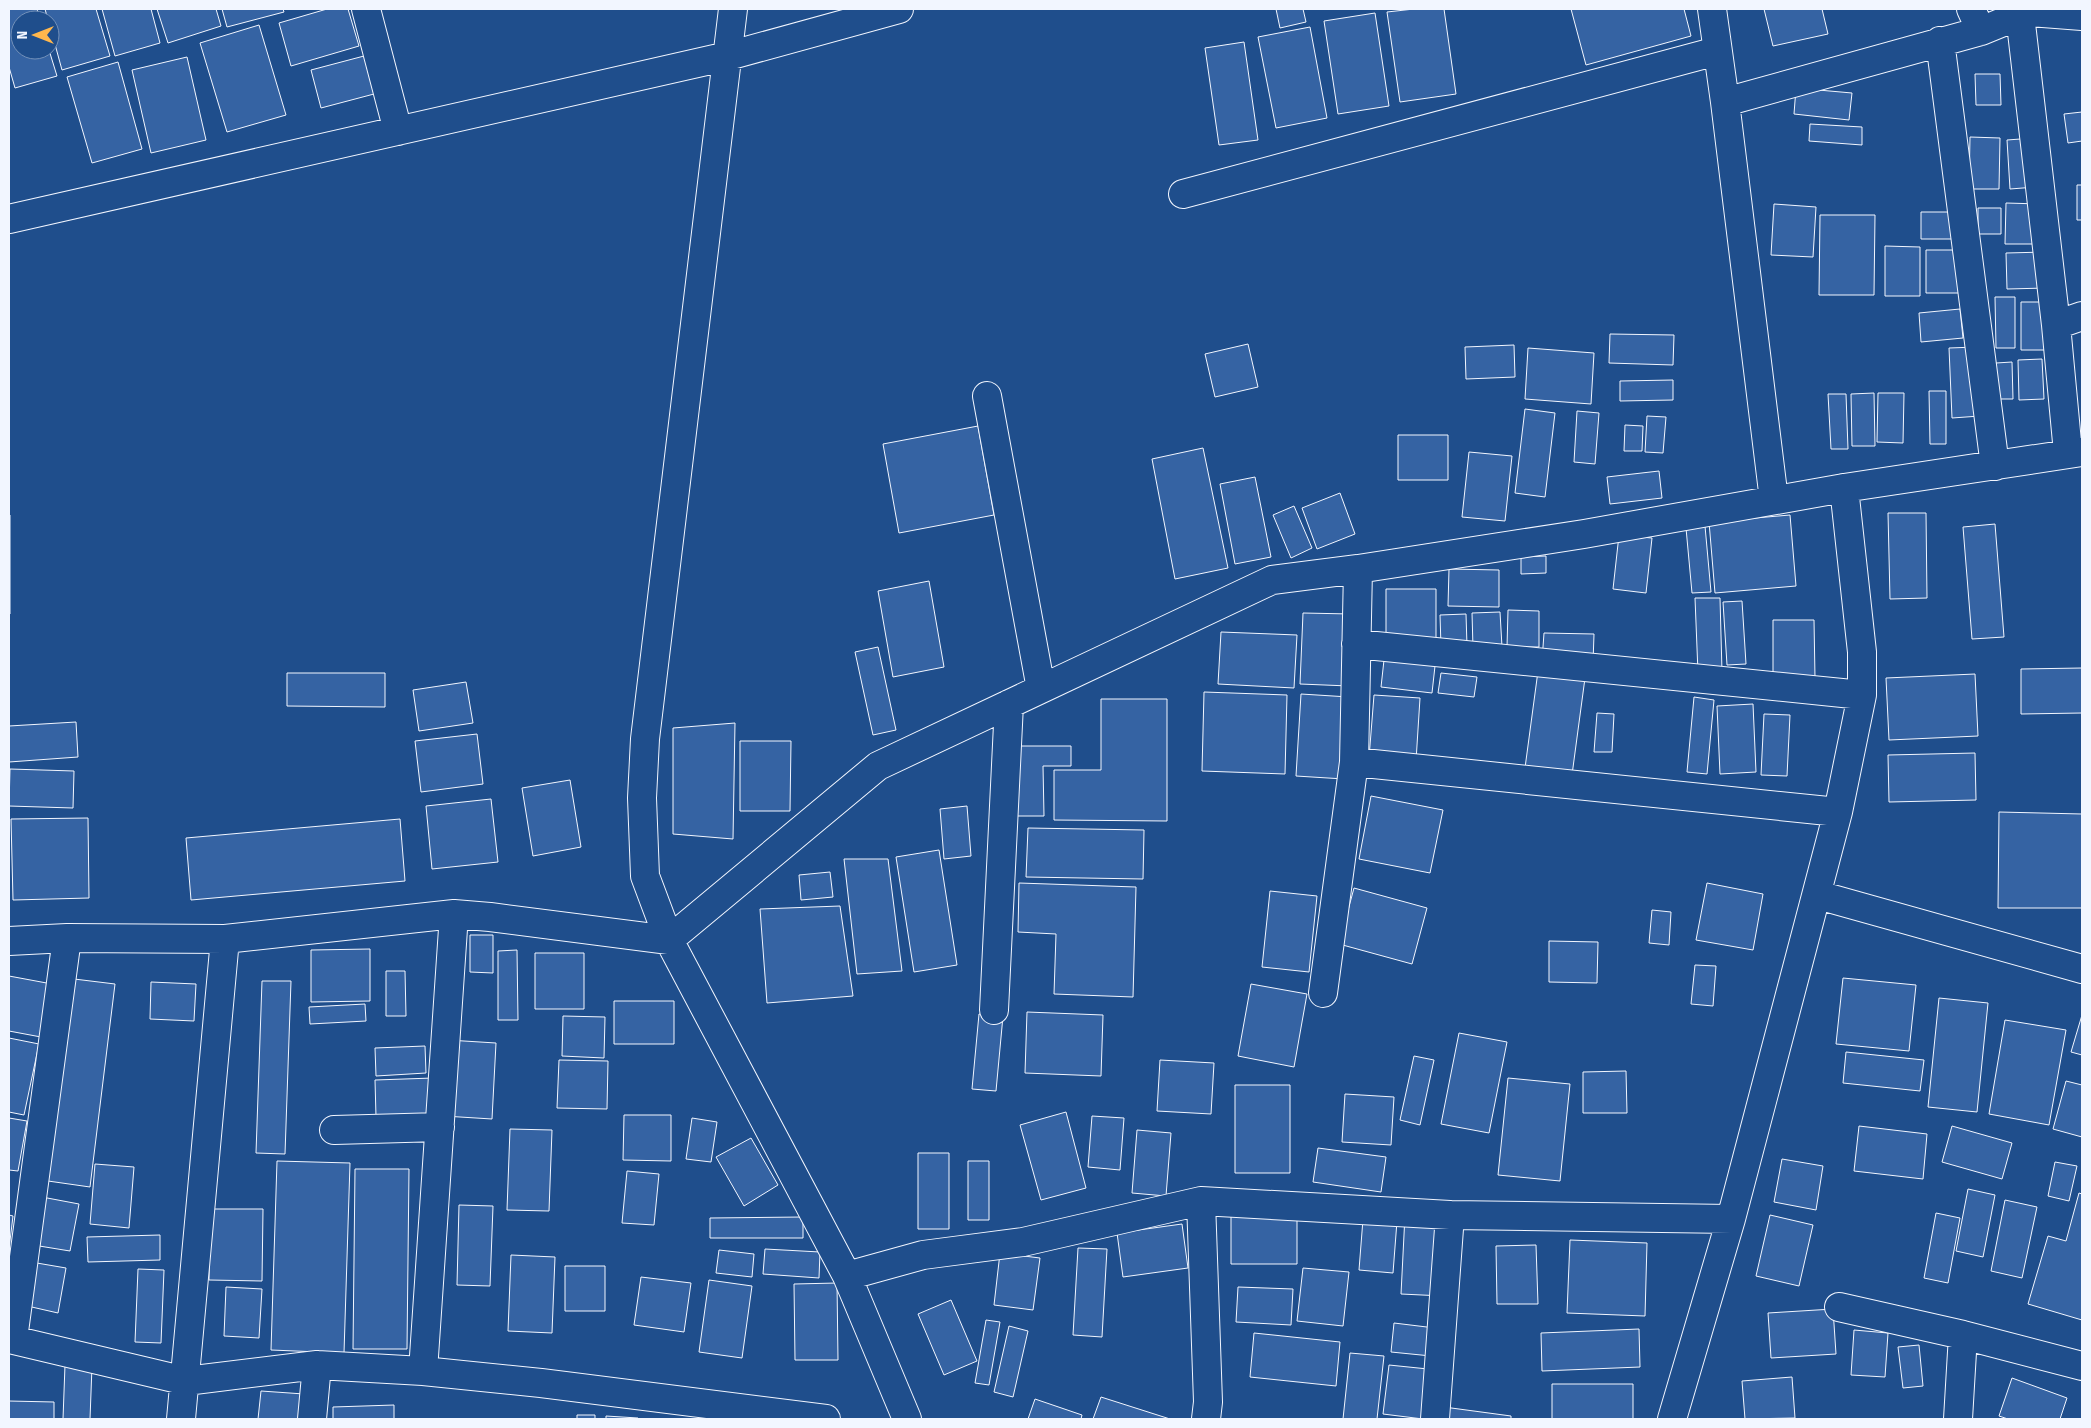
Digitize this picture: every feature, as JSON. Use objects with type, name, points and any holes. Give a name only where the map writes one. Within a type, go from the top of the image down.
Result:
[{"type":"street","points":[[366,9],[398,130]]},
{"type":"street","points":[[733,9],[645,739],[642,798],[645,876],[668,940],[847,1276],[907,1419]]},
{"type":"street","points":[[9,219],[728,56],[899,9]]},
{"type":"street","points":[[1712,9],[1774,500]]},
{"type":"street","points":[[1725,102],[1940,41],[1976,20],[2018,11],[2082,16]]},
{"type":"street","points":[[9,941],[68,938],[225,939],[454,914],[668,940],[878,766],[1272,580],[1358,569],[1584,534],[1844,488],[1995,466],[2075,452],[2056,325],[2018,11]]},
{"type":"street","points":[[1940,41],[1995,466]]},
{"type":"street","points":[[1183,194],[1717,50]]},
{"type":"street","points":[[2056,325],[2082,316]]},
{"type":"street","points":[[987,396],[1040,689]]},
{"type":"street","points":[[1672,1419],[1731,1219],[1818,895],[1838,812],[1862,695],[1862,652],[1844,488]]},
{"type":"street","points":[[1323,993],[1354,762],[1358,569]]},
{"type":"street","points":[[1356,644],[1862,695]]},
{"type":"street","points":[[994,1010],[1009,704]]},
{"type":"street","points":[[1354,762],[1838,812]]},
{"type":"street","points":[[1818,895],[2082,969]]},
{"type":"street","points":[[423,1371],[454,914]]},
{"type":"street","points":[[68,938],[11,1339],[186,1381],[317,1365],[423,1371],[541,1383],[826,1419]]},
{"type":"street","points":[[181,1419],[186,1381],[225,939]]},
{"type":"street","points":[[334,1130],[440,1127]]},
{"type":"street","points":[[847,1276],[923,1255],[1023,1242],[1200,1201],[1450,1215],[1731,1219]]},
{"type":"street","points":[[1200,1201],[1208,1402],[1206,1419]]},
{"type":"street","points":[[1435,1419],[1450,1215]]},
{"type":"street","points":[[1839,1307],[1963,1335],[2082,1366]]},
{"type":"street","points":[[1958,1419],[1963,1335]]},
{"type":"street","points":[[312,1419],[317,1365]]},
{"type":"building","points":[[9,9],[37,9],[10,10],[10,60],[52,60],[57,76],[15,88],[9,67]]},
{"type":"building","points":[[96,9],[110,56],[62,70],[59,60],[60,10],[45,10]]},
{"type":"building","points":[[102,9],[151,9],[160,43],[115,56]]},
{"type":"building","points":[[157,9],[216,9],[221,26],[168,43]]},
{"type":"building","points":[[222,9],[283,9],[284,12],[227,27]]},
{"type":"building","points":[[327,9],[348,9],[359,46],[291,66],[279,23]]},
{"type":"building","points":[[1276,9],[1303,9],[1306,22],[1280,28]]},
{"type":"building","points":[[1414,9],[1444,9],[1456,94],[1400,102],[1387,12]]},
{"type":"building","points":[[1571,9],[1684,9],[1691,36],[1586,65]]},
{"type":"building","points":[[1764,9],[1822,9],[1828,34],[1773,46]]},
{"type":"building","points":[[1375,13],[1389,106],[1338,114],[1324,21]]},
{"type":"building","points":[[259,25],[286,115],[227,132],[200,43]]},
{"type":"building","points":[[1310,27],[1327,118],[1276,128],[1258,37]]},
{"type":"building","points":[[1244,42],[1258,140],[1219,145],[1205,48]]},
{"type":"building","points":[[364,56],[374,94],[321,108],[311,70]]},
{"type":"building","points":[[187,57],[206,140],[151,153],[132,70]]},
{"type":"building","points":[[118,62],[142,149],[92,163],[67,77]]},
{"type":"building","points":[[1975,74],[2000,74],[2001,105],[1976,105]]},
{"type":"building","points":[[1796,88],[1852,93],[1849,120],[1794,114]]},
{"type":"building","points":[[2082,112],[2082,141],[2068,143],[2064,114]]},
{"type":"building","points":[[1810,124],[1862,127],[1862,145],[1809,141]]},
{"type":"building","points":[[1970,137],[2000,138],[1999,189],[1969,189]]},
{"type":"building","points":[[2034,138],[2036,187],[2010,189],[2007,140]]},
{"type":"building","points":[[2077,185],[2082,185],[2082,220],[2077,220]]},
{"type":"building","points":[[2006,203],[2040,204],[2040,244],[2005,244]]},
{"type":"building","points":[[1774,204],[1816,207],[1813,257],[1771,255]]},
{"type":"building","points":[[1978,208],[2001,208],[2001,234],[1978,234]]},
{"type":"building","points":[[1921,212],[1960,212],[1960,239],[1921,239]]},
{"type":"building","points":[[1820,215],[1875,215],[1874,295],[1819,295]]},
{"type":"building","points":[[1885,246],[1920,247],[1920,296],[1885,296]]},
{"type":"building","points":[[1926,250],[1966,250],[1966,293],[1926,293]]},
{"type":"building","points":[[2046,252],[2047,288],[2007,289],[2006,253]]},
{"type":"building","points":[[1995,297],[2015,297],[2015,348],[1996,348]]},
{"type":"building","points":[[2021,302],[2046,302],[2046,350],[2021,350]]},
{"type":"building","points":[[1960,309],[1963,338],[1921,342],[1919,313]]},
{"type":"building","points":[[1610,334],[1674,335],[1673,365],[1609,363]]},
{"type":"building","points":[[1248,344],[1258,387],[1215,397],[1205,354]]},
{"type":"building","points":[[1514,345],[1515,377],[1466,379],[1465,347]]},
{"type":"building","points":[[1976,347],[1980,416],[1952,418],[1949,348]]},
{"type":"building","points":[[1528,348],[1594,353],[1591,404],[1525,399]]},
{"type":"building","points":[[2042,359],[2044,399],[2019,400],[2018,360]]},
{"type":"building","points":[[2012,362],[2013,399],[1997,399],[1996,363]]},
{"type":"building","points":[[1673,380],[1673,400],[1620,401],[1620,381]]},
{"type":"building","points":[[1929,391],[1946,391],[1946,444],[1930,444]]},
{"type":"building","points":[[1874,393],[1875,446],[1852,446],[1851,394]]},
{"type":"building","points":[[1878,393],[1904,393],[1903,443],[1877,442]]},
{"type":"building","points":[[1828,394],[1846,394],[1848,449],[1831,449]]},
{"type":"building","points":[[1525,409],[1555,413],[1545,497],[1515,493]]},
{"type":"building","points":[[1577,411],[1599,413],[1595,464],[1574,462]]},
{"type":"building","points":[[1647,416],[1666,417],[1663,453],[1645,452]]},
{"type":"building","points":[[1625,425],[1643,426],[1642,451],[1624,451]]},
{"type":"building","points":[[978,426],[994,515],[899,533],[883,444]]},
{"type":"building","points":[[1398,435],[1448,435],[1448,480],[1398,480]]},
{"type":"building","points":[[1203,448],[1228,568],[1175,579],[1152,459]]},
{"type":"building","points":[[1469,452],[1512,456],[1505,521],[1462,517]]},
{"type":"building","points":[[1659,471],[1662,498],[1610,504],[1607,477]]},
{"type":"building","points":[[1255,477],[1271,557],[1235,564],[1220,484]]},
{"type":"building","points":[[1340,493],[1355,534],[1317,549],[1302,508]]},
{"type":"building","points":[[1294,506],[1312,548],[1291,558],[1273,515]]},
{"type":"building","points":[[1888,513],[1926,513],[1927,598],[1890,599]]},
{"type":"building","points":[[10,515],[10,614],[9,614]]},
{"type":"building","points":[[1790,515],[1796,586],[1715,593],[1709,522]]},
{"type":"building","points":[[1995,524],[2004,637],[1972,639],[1963,527]]},
{"type":"building","points":[[1705,526],[1711,592],[1692,593],[1686,528]]},
{"type":"building","points":[[1619,535],[1652,538],[1646,593],[1613,589]]},
{"type":"building","points":[[1546,556],[1546,573],[1521,574],[1521,557]]},
{"type":"building","points":[[1449,569],[1499,570],[1499,607],[1448,606]]},
{"type":"building","points":[[929,581],[944,667],[893,677],[878,591]]},
{"type":"building","points":[[1386,589],[1436,589],[1436,641],[1386,641]]},
{"type":"building","points":[[1695,598],[1720,598],[1722,672],[1698,673]]},
{"type":"building","points":[[1742,601],[1746,664],[1727,665],[1723,602]]},
{"type":"building","points":[[1508,610],[1539,611],[1539,647],[1507,647]]},
{"type":"building","points":[[1500,612],[1502,647],[1473,648],[1472,613]]},
{"type":"building","points":[[1303,613],[1351,614],[1349,686],[1300,684]]},
{"type":"building","points":[[1466,614],[1467,646],[1441,647],[1440,615]]},
{"type":"building","points":[[1773,620],[1814,620],[1815,678],[1773,679]]},
{"type":"building","points":[[1221,632],[1297,635],[1294,688],[1218,684]]},
{"type":"building","points":[[1544,633],[1594,634],[1593,663],[1542,661]]},
{"type":"building","points":[[878,647],[896,730],[873,735],[855,652]]},
{"type":"building","points":[[1384,660],[1435,666],[1432,693],[1381,687]]},
{"type":"building","points":[[2082,668],[2082,713],[2021,714],[2021,669]]},
{"type":"building","points":[[1538,671],[1585,678],[1572,775],[1525,768]]},
{"type":"building","points":[[287,673],[385,673],[385,707],[287,706]]},
{"type":"building","points":[[1441,673],[1477,677],[1474,697],[1438,693]]},
{"type":"building","points":[[1975,674],[1978,736],[1889,740],[1886,678]]},
{"type":"building","points":[[466,682],[473,723],[419,731],[413,690]]},
{"type":"building","points":[[1204,692],[1287,695],[1285,774],[1202,771]]},
{"type":"building","points":[[1301,694],[1349,697],[1344,779],[1296,776]]},
{"type":"building","points":[[1374,695],[1420,698],[1416,761],[1369,758]]},
{"type":"building","points":[[1694,697],[1714,700],[1707,774],[1687,772]]},
{"type":"building","points":[[1101,699],[1167,699],[1167,821],[1054,820],[1054,770],[1101,770]]},
{"type":"building","points":[[1753,704],[1756,772],[1720,774],[1717,706]]},
{"type":"building","points":[[1597,713],[1614,714],[1612,752],[1594,752]]},
{"type":"building","points":[[1764,714],[1790,715],[1787,776],[1761,775]]},
{"type":"building","points":[[76,722],[78,757],[9,762],[9,726]]},
{"type":"building","points":[[735,723],[733,839],[673,834],[673,728]]},
{"type":"building","points":[[477,734],[483,784],[421,792],[415,741]]},
{"type":"building","points":[[740,741],[791,741],[790,811],[740,811]]},
{"type":"building","points":[[1015,746],[1071,746],[1071,766],[1043,766],[1044,816],[1015,816]]},
{"type":"building","points":[[1975,753],[1976,800],[1889,802],[1888,755]]},
{"type":"building","points":[[10,769],[74,771],[73,808],[9,806]]},
{"type":"building","points":[[570,780],[581,847],[533,856],[522,788]]},
{"type":"building","points":[[1371,796],[1443,810],[1430,873],[1359,859]]},
{"type":"building","points":[[491,799],[498,862],[432,869],[426,806]]},
{"type":"building","points":[[967,806],[971,856],[944,859],[940,809]]},
{"type":"building","points":[[1999,812],[2082,814],[2082,908],[1998,908]]},
{"type":"building","points":[[88,818],[89,898],[13,900],[11,819]]},
{"type":"building","points":[[400,819],[405,881],[191,900],[186,838]]},
{"type":"building","points":[[1028,828],[1144,830],[1143,879],[1026,877]]},
{"type":"building","points":[[939,850],[957,965],[914,972],[896,857]]},
{"type":"building","points":[[844,859],[888,859],[902,971],[857,974]]},
{"type":"building","points":[[830,872],[833,897],[801,900],[799,875]]},
{"type":"building","points":[[1019,883],[1136,887],[1133,997],[1054,994],[1056,934],[1018,932]]},
{"type":"building","points":[[1707,883],[1763,894],[1753,950],[1696,940]]},
{"type":"building","points":[[1354,888],[1427,908],[1412,964],[1339,944]]},
{"type":"building","points":[[1270,891],[1317,896],[1309,972],[1262,967]]},
{"type":"building","points":[[840,906],[853,996],[767,1003],[760,909]]},
{"type":"building","points":[[1652,910],[1671,912],[1669,945],[1649,943]]},
{"type":"building","points":[[470,935],[493,935],[493,973],[470,972]]},
{"type":"building","points":[[1549,941],[1598,942],[1597,983],[1549,982]]},
{"type":"building","points":[[370,949],[370,1001],[311,1002],[311,950]]},
{"type":"building","points":[[517,950],[518,1020],[498,1020],[498,951]]},
{"type":"building","points":[[535,953],[584,953],[584,1009],[535,1009]]},
{"type":"building","points":[[1695,965],[1716,966],[1713,1006],[1691,1004]]},
{"type":"building","points":[[386,971],[405,971],[406,1016],[386,1016]]},
{"type":"building","points":[[9,976],[52,984],[41,1037],[9,1031]]},
{"type":"building","points":[[66,978],[115,984],[90,1187],[41,1180]]},
{"type":"building","points":[[1843,978],[1916,985],[1909,1051],[1836,1044]]},
{"type":"building","points":[[262,981],[291,981],[285,1154],[256,1153]]},
{"type":"building","points":[[151,982],[196,984],[194,1021],[150,1019]]},
{"type":"building","points":[[1251,984],[1307,994],[1294,1067],[1238,1056]]},
{"type":"building","points":[[1939,998],[1988,1003],[1977,1112],[1928,1107]]},
{"type":"building","points":[[614,1001],[674,1001],[674,1044],[614,1044]]},
{"type":"building","points":[[365,1004],[366,1021],[310,1024],[309,1007]]},
{"type":"building","points":[[1027,1012],[1103,1015],[1101,1076],[1025,1073]]},
{"type":"building","points":[[979,1014],[1003,1016],[996,1091],[972,1089]]},
{"type":"building","points":[[2082,1015],[2082,1055],[2071,1052]]},
{"type":"building","points":[[563,1016],[605,1017],[604,1058],[562,1056]]},
{"type":"building","points":[[2005,1020],[2066,1030],[2049,1125],[1989,1114]]},
{"type":"building","points":[[1459,1033],[1507,1042],[1489,1133],[1441,1124]]},
{"type":"building","points":[[9,1038],[39,1044],[24,1115],[9,1112]]},
{"type":"building","points":[[448,1040],[496,1043],[492,1119],[444,1116]]},
{"type":"building","points":[[425,1046],[426,1073],[376,1076],[375,1048]]},
{"type":"building","points":[[1846,1052],[1924,1060],[1920,1091],[1843,1083]]},
{"type":"building","points":[[1414,1056],[1434,1060],[1420,1125],[1400,1120]]},
{"type":"building","points":[[559,1060],[608,1061],[607,1109],[557,1108]]},
{"type":"building","points":[[1160,1060],[1214,1063],[1211,1114],[1157,1111]]},
{"type":"building","points":[[1626,1071],[1627,1113],[1583,1113],[1583,1072]]},
{"type":"building","points":[[433,1078],[434,1116],[376,1117],[375,1080]]},
{"type":"building","points":[[1508,1078],[1570,1084],[1560,1181],[1498,1175]]},
{"type":"building","points":[[2066,1081],[2082,1085],[2082,1137],[2053,1129]]},
{"type":"building","points":[[1235,1085],[1290,1085],[1290,1173],[1235,1173]]},
{"type":"building","points":[[1345,1094],[1394,1097],[1391,1145],[1342,1142]]},
{"type":"building","points":[[1066,1112],[1086,1188],[1041,1200],[1020,1125]]},
{"type":"building","points":[[624,1115],[671,1115],[671,1161],[623,1160]]},
{"type":"building","points":[[1092,1116],[1124,1118],[1120,1170],[1088,1167]]},
{"type":"building","points":[[9,1118],[27,1121],[18,1171],[9,1170]]},
{"type":"building","points":[[692,1118],[717,1122],[711,1162],[686,1159]]},
{"type":"building","points":[[1859,1126],[1927,1134],[1923,1179],[1854,1171]]},
{"type":"building","points":[[1952,1126],[2012,1143],[2002,1179],[1942,1162]]},
{"type":"building","points":[[510,1129],[552,1130],[549,1211],[507,1210]]},
{"type":"building","points":[[1137,1130],[1171,1133],[1166,1196],[1132,1193]]},
{"type":"building","points":[[751,1138],[778,1185],[744,1206],[716,1157]]},
{"type":"building","points":[[1318,1148],[1386,1157],[1381,1192],[1313,1182]]},
{"type":"building","points":[[918,1153],[949,1153],[949,1229],[918,1229]]},
{"type":"building","points":[[1782,1159],[1823,1166],[1816,1210],[1774,1202]]},
{"type":"building","points":[[277,1161],[350,1163],[344,1353],[271,1350]]},
{"type":"building","points":[[968,1161],[989,1161],[989,1220],[968,1220]]},
{"type":"building","points":[[2055,1162],[2077,1166],[2069,1201],[2048,1196]]},
{"type":"building","points":[[95,1164],[134,1167],[129,1228],[90,1224]]},
{"type":"building","points":[[355,1169],[409,1169],[407,1349],[353,1349]]},
{"type":"building","points":[[627,1171],[659,1174],[654,1225],[622,1223]]},
{"type":"building","points":[[1968,1189],[1995,1195],[1983,1257],[1956,1251]]},
{"type":"building","points":[[2079,1193],[2082,1194],[2082,1320],[2028,1304],[2048,1236],[2066,1241]]},
{"type":"building","points":[[42,1197],[79,1204],[70,1251],[33,1245]]},
{"type":"building","points":[[2005,1200],[2037,1207],[2022,1278],[1991,1271]]},
{"type":"building","points":[[459,1205],[493,1206],[490,1286],[457,1285]]},
{"type":"building","points":[[210,1209],[263,1209],[262,1281],[209,1280]]},
{"type":"building","points":[[1231,1209],[1297,1209],[1297,1264],[1231,1264]]},
{"type":"building","points":[[1936,1213],[1960,1218],[1948,1283],[1924,1278]]},
{"type":"building","points":[[9,1215],[13,1216],[9,1249]]},
{"type":"building","points":[[1405,1215],[1447,1218],[1443,1296],[1401,1294]]},
{"type":"building","points":[[1770,1215],[1813,1225],[1799,1286],[1756,1276]]},
{"type":"building","points":[[803,1217],[803,1238],[710,1238],[710,1218]]},
{"type":"building","points":[[1363,1219],[1397,1221],[1393,1273],[1359,1270]]},
{"type":"building","points":[[1182,1224],[1188,1268],[1123,1277],[1117,1233]]},
{"type":"building","points":[[160,1235],[160,1260],[88,1262],[87,1237]]},
{"type":"building","points":[[1570,1240],[1647,1243],[1645,1316],[1567,1313]]},
{"type":"building","points":[[1536,1245],[1538,1304],[1497,1304],[1496,1246]]},
{"type":"building","points":[[1078,1248],[1107,1249],[1102,1337],[1073,1335]]},
{"type":"building","points":[[765,1249],[820,1252],[819,1278],[763,1274]]},
{"type":"building","points":[[719,1250],[754,1254],[752,1277],[716,1273]]},
{"type":"building","points":[[1000,1253],[1040,1258],[1033,1310],[994,1305]]},
{"type":"building","points":[[511,1255],[555,1257],[552,1333],[508,1331]]},
{"type":"building","points":[[31,1262],[66,1268],[58,1313],[23,1305]]},
{"type":"building","points":[[565,1266],[605,1266],[605,1311],[565,1311]]},
{"type":"building","points":[[1303,1268],[1349,1272],[1343,1326],[1297,1321]]},
{"type":"building","points":[[138,1269],[164,1270],[161,1343],[135,1342]]},
{"type":"building","points":[[641,1277],[691,1283],[684,1332],[634,1325]]},
{"type":"building","points":[[709,1280],[752,1286],[742,1358],[699,1352]]},
{"type":"building","points":[[837,1283],[838,1360],[795,1360],[794,1284]]},
{"type":"building","points":[[226,1287],[262,1289],[259,1338],[224,1336]]},
{"type":"building","points":[[1238,1287],[1293,1289],[1291,1325],[1236,1322]]},
{"type":"building","points":[[951,1300],[977,1361],[944,1375],[918,1314]]},
{"type":"building","points":[[1833,1309],[1836,1354],[1771,1358],[1768,1313]]},
{"type":"building","points":[[986,1320],[1000,1322],[989,1385],[975,1383]]},
{"type":"building","points":[[1394,1323],[1435,1328],[1431,1356],[1391,1352]]},
{"type":"building","points":[[1009,1326],[1028,1331],[1013,1397],[994,1392]]},
{"type":"building","points":[[1639,1329],[1640,1367],[1542,1371],[1541,1333]]},
{"type":"building","points":[[1854,1330],[1888,1333],[1885,1377],[1851,1375]]},
{"type":"building","points":[[1254,1333],[1340,1342],[1336,1386],[1250,1377]]},
{"type":"building","points":[[1919,1345],[1923,1386],[1903,1388],[1898,1347]]},
{"type":"building","points":[[1350,1353],[1384,1356],[1377,1419],[1343,1419]]},
{"type":"building","points":[[65,1365],[92,1366],[90,1419],[63,1419]]},
{"type":"building","points":[[1389,1365],[1428,1369],[1423,1419],[1383,1414]]},
{"type":"building","points":[[1792,1377],[1795,1418],[1745,1419],[1742,1381]]},
{"type":"building","points":[[2012,1378],[2067,1398],[2060,1419],[2008,1419],[1999,1416]]},
{"type":"building","points":[[1552,1384],[1633,1384],[1633,1419],[1552,1419]]},
{"type":"building","points":[[261,1391],[304,1394],[302,1419],[258,1419]]},
{"type":"building","points":[[1101,1397],[1170,1419],[1093,1419]]},
{"type":"building","points":[[1035,1399],[1082,1415],[1081,1419],[1028,1419]]},
{"type":"building","points":[[9,1401],[54,1402],[54,1419],[9,1419]]},
{"type":"building","points":[[394,1405],[394,1419],[333,1419],[333,1407]]},
{"type":"building","points":[[1444,1407],[1511,1416],[1511,1419],[1443,1419]]},
{"type":"building","points":[[577,1415],[595,1415],[595,1419],[577,1419]]},
{"type":"building","points":[[606,1416],[638,1418],[638,1419],[606,1419]]}]
